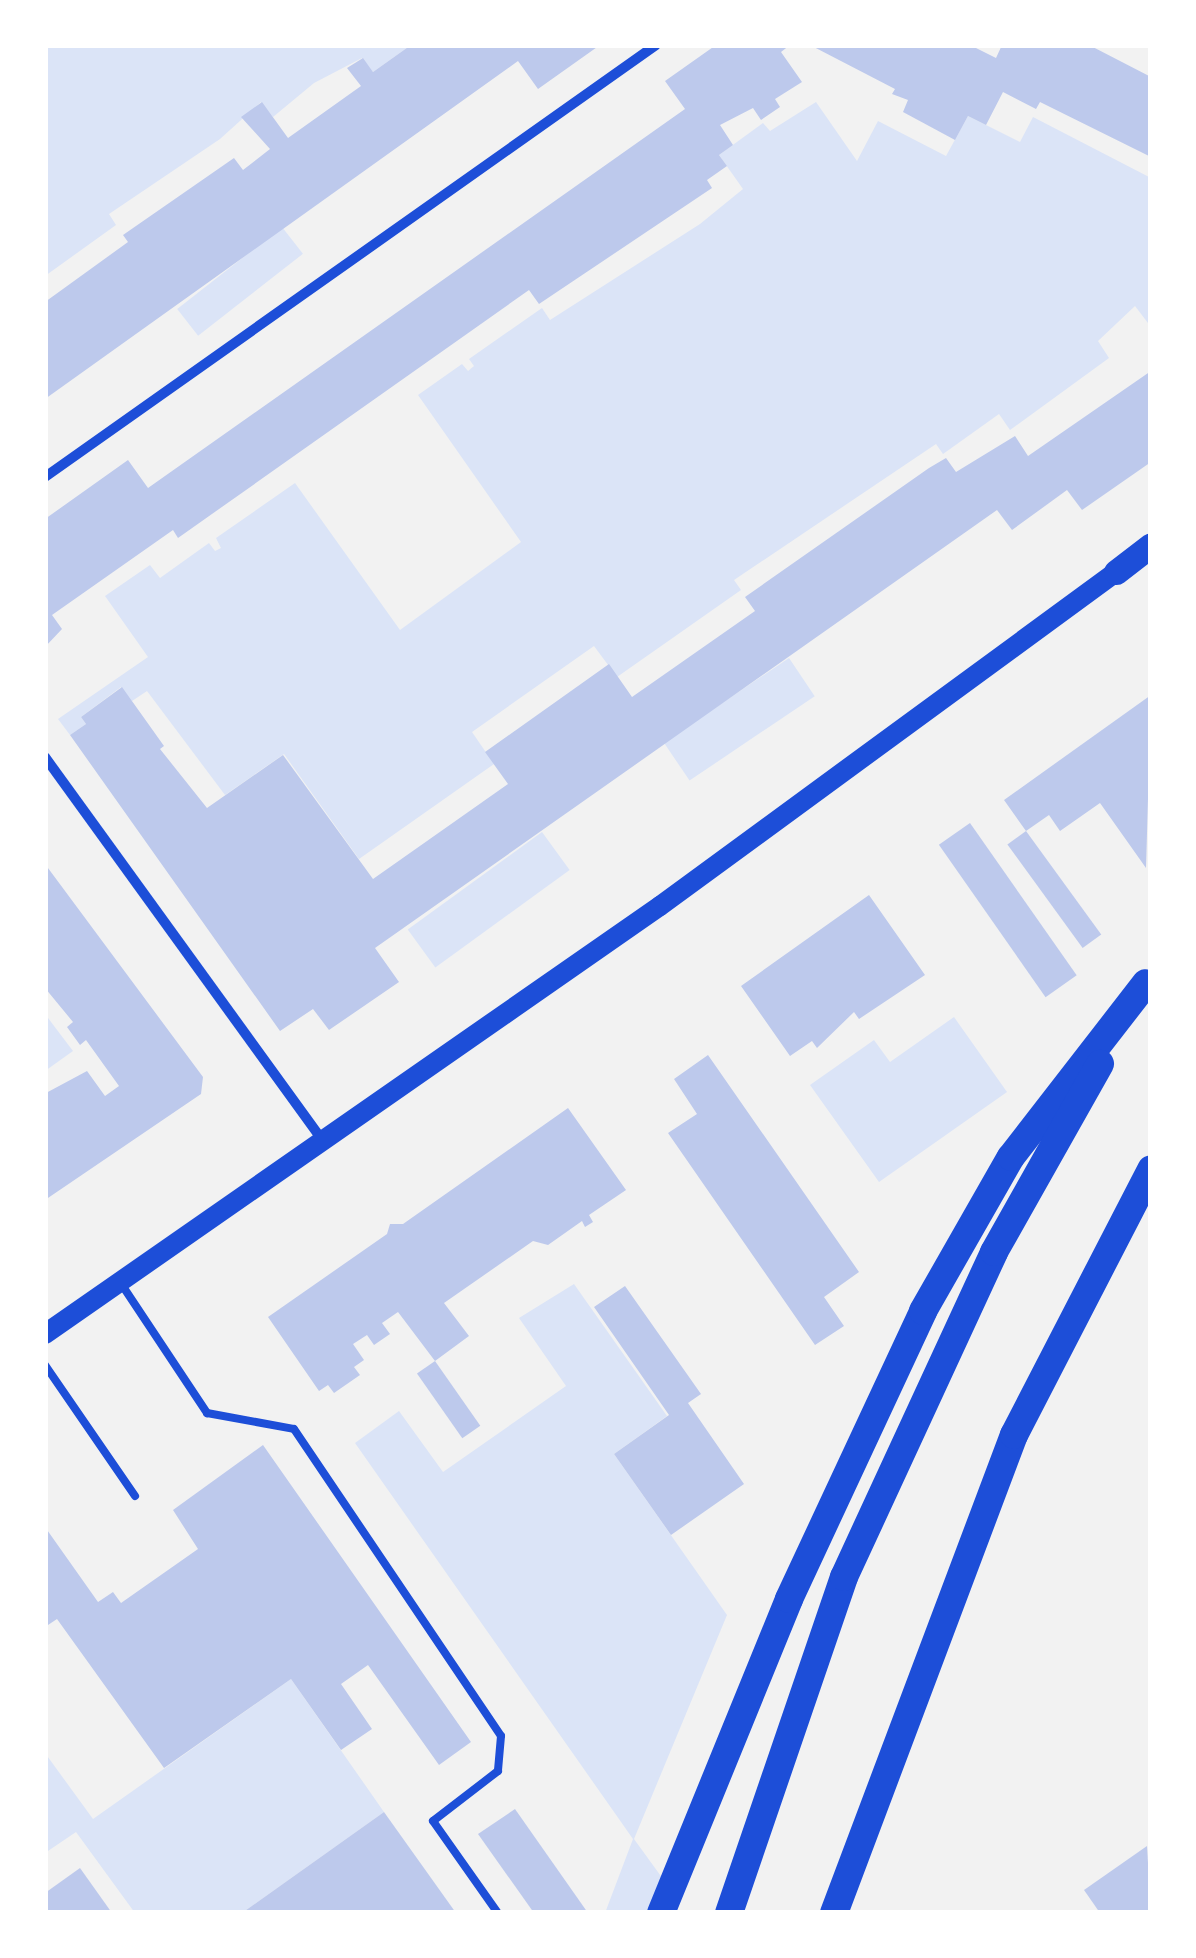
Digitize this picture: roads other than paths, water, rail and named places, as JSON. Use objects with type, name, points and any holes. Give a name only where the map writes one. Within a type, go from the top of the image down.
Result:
[{"type":"highway","points":[[662,1913],[789,1599],[923,1312],[1010,1157],[1148,978]]},
{"type":"highway","points":[[729,1913],[844,1577],[994,1252],[1148,978]]},
{"type":"highway","points":[[834,1913],[1014,1435],[1151,1168]]},
{"type":"main road","points":[[45,1334],[660,906],[1151,545]]},
{"type":"main road","points":[[1116,572],[1151,557]]},
{"type":"street","points":[[45,478],[656,45]]},
{"type":"street","points":[[45,758],[322,1140]]},
{"type":"lane","points":[[120,1281],[207,1413],[294,1429],[500,1736],[498,1771],[433,1821],[498,1913]]},
{"type":"lane","points":[[45,1365],[135,1496]]}]
